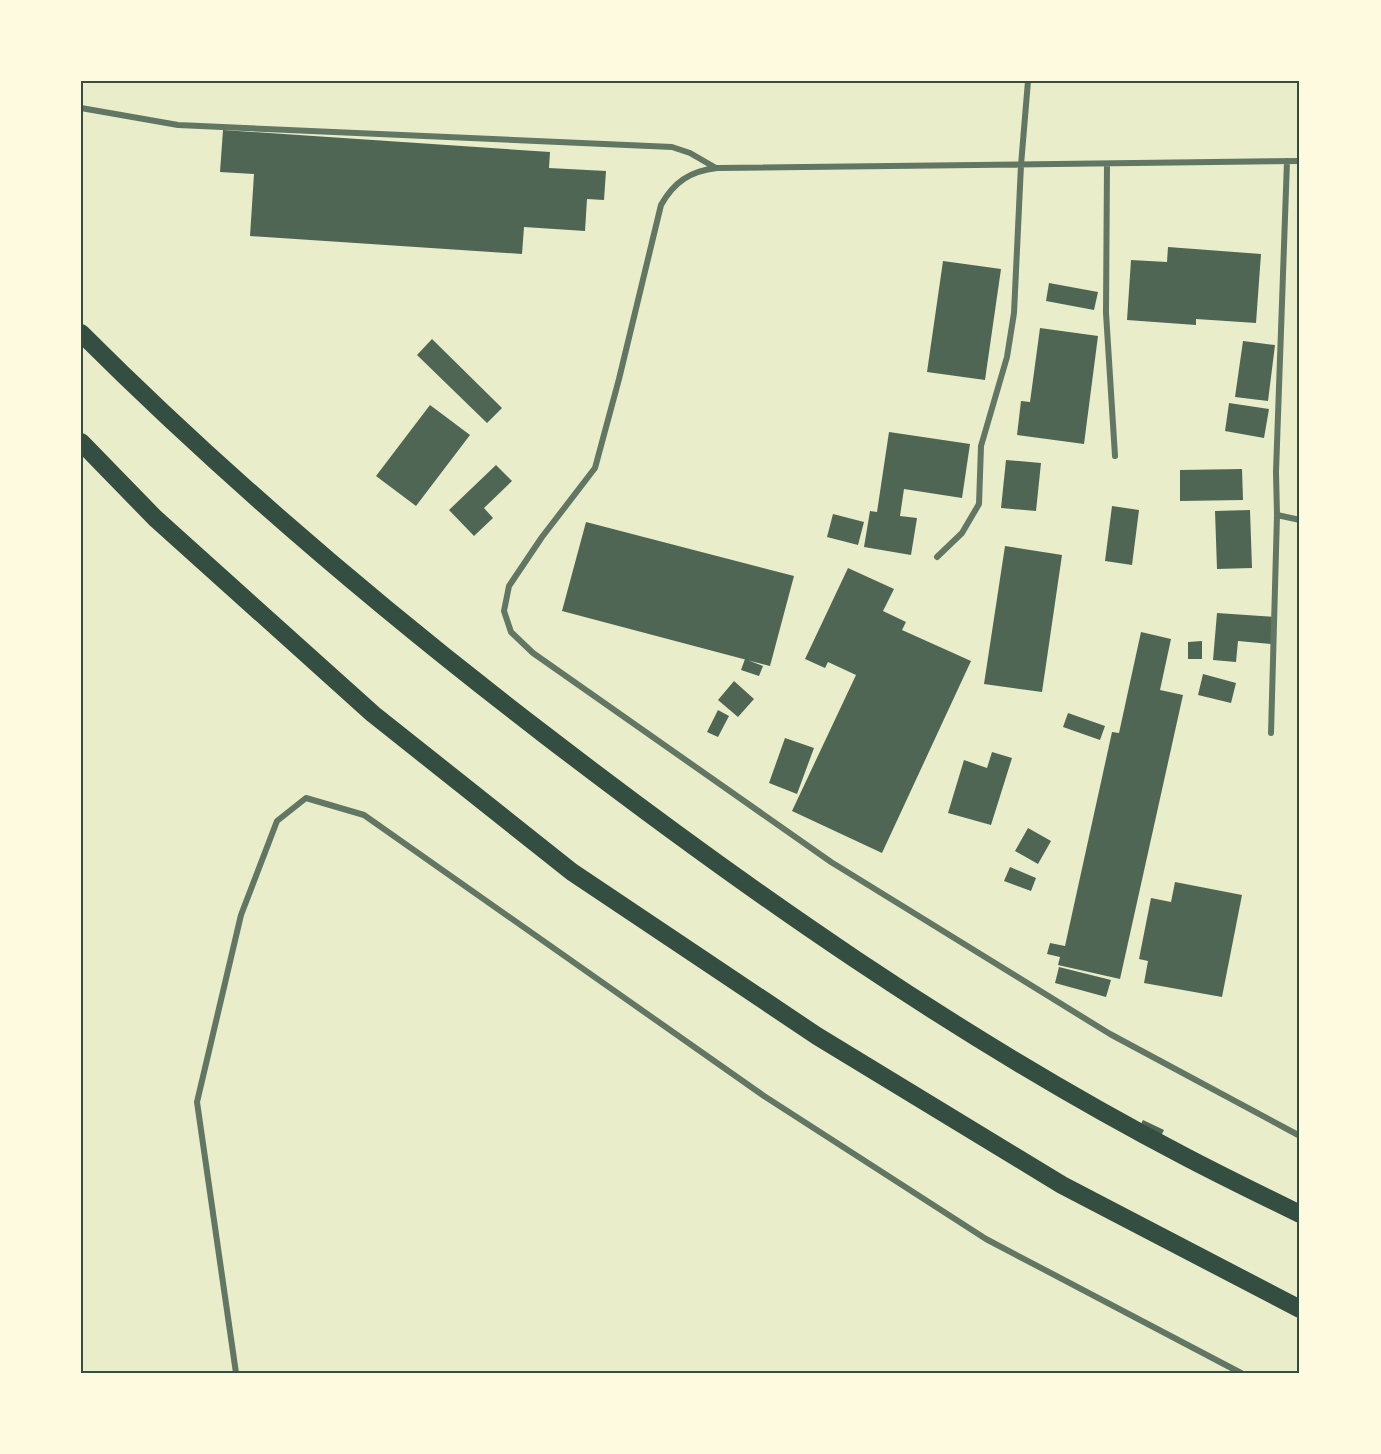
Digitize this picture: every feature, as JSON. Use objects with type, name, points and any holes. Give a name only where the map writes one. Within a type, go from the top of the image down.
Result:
[{"type":"highway","points":[[81,333],[151,402],[255,498],[366,594],[646,813],[806,927],[933,1010],[1047,1079],[1174,1151],[1300,1214]]},
{"type":"highway","points":[[81,442],[155,518],[373,714],[572,872],[817,1036],[1052,1178],[1300,1309]]},
{"type":"street","points":[[937,557],[962,533],[979,504],[981,446],[1007,357],[1014,313],[1021,165],[1028,81]]},
{"type":"street","points":[[81,108],[178,125],[672,147],[690,153],[717,168]]},
{"type":"street","points":[[1271,733],[1287,161]]},
{"type":"street","points":[[1300,161],[717,168],[702,170],[678,182],[661,205],[620,379],[595,468],[542,537],[509,586],[504,610],[511,632],[533,653],[831,862],[1110,1034],[1300,1136]]},
{"type":"street","points":[[1107,164],[1106,313],[1115,456]]},
{"type":"street","points":[[1277,516],[1300,520]]},
{"type":"street","points":[[236,1373],[196,1102],[241,915],[277,821],[306,798],[364,815],[764,1096],[986,1239],[1241,1373]]},
{"type":"building","points":[[223,130],[550,152],[549,168],[606,171],[604,200],[587,199],[585,231],[524,227],[522,254],[250,236],[254,174],[220,172]]},
{"type":"building","points":[[1168,247],[1261,254],[1256,323],[1196,319],[1196,325],[1127,320],[1131,260],[1167,262]]},
{"type":"building","points":[[943,261],[1001,269],[985,380],[927,372]]},
{"type":"building","points":[[1049,283],[1098,292],[1094,310],[1046,301]]},
{"type":"building","points":[[1040,328],[1098,336],[1084,444],[1017,435],[1021,401],[1030,402]]},
{"type":"building","points":[[432,339],[502,408],[487,423],[417,355]]},
{"type":"building","points":[[1243,341],[1275,345],[1268,401],[1235,397]]},
{"type":"building","points":[[1229,403],[1269,409],[1264,438],[1225,431]]},
{"type":"building","points":[[430,405],[470,435],[416,506],[376,476]]},
{"type":"building","points":[[889,432],[970,444],[962,498],[904,489],[900,516],[917,518],[911,555],[864,547],[870,511],[877,512]]},
{"type":"building","points":[[1006,460],[1041,463],[1036,511],[1001,508]]},
{"type":"building","points":[[496,465],[512,481],[484,508],[493,518],[474,536],[449,510]]},
{"type":"building","points":[[1242,469],[1243,500],[1180,501],[1180,470]]},
{"type":"building","points":[[1112,506],[1139,510],[1132,565],[1105,561]]},
{"type":"building","points":[[1250,510],[1252,568],[1217,569],[1215,511]]},
{"type":"building","points":[[833,514],[864,522],[858,545],[827,537]]},
{"type":"building","points":[[586,522],[794,576],[770,666],[562,611]]},
{"type":"building","points":[[1005,546],[1062,555],[1042,692],[984,684]]},
{"type":"building","points":[[848,568],[894,589],[883,611],[906,622],[902,630],[971,661],[882,853],[792,811],[856,675],[828,662],[825,668],[805,659]]},
{"type":"building","points":[[1217,613],[1274,617],[1271,644],[1238,641],[1236,662],[1213,660]]},
{"type":"building","points":[[1141,632],[1171,639],[1160,690],[1183,695],[1120,979],[1058,965],[1060,957],[1047,954],[1050,943],[1065,946],[1112,732],[1119,733]]},
{"type":"building","points":[[1202,641],[1202,659],[1188,659],[1188,642]]},
{"type":"building","points":[[745,659],[763,666],[759,676],[741,670]]},
{"type":"building","points":[[1203,674],[1236,683],[1231,703],[1198,695]]},
{"type":"building","points":[[734,681],[754,699],[738,717],[718,700]]},
{"type":"building","points":[[718,710],[729,716],[718,737],[707,732]]},
{"type":"building","points":[[1068,713],[1105,726],[1100,740],[1063,727]]},
{"type":"building","points":[[785,738],[814,748],[797,794],[769,783]]},
{"type":"building","points":[[992,752],[1012,758],[991,825],[948,813],[964,760],[987,768]]},
{"type":"building","points":[[1028,828],[1051,841],[1038,864],[1015,851]]},
{"type":"building","points":[[1010,867],[1036,878],[1031,891],[1004,881]]},
{"type":"building","points":[[1175,882],[1242,895],[1222,997],[1144,983],[1148,961],[1139,959],[1151,898],[1171,902]]},
{"type":"building","points":[[1059,967],[1111,980],[1106,997],[1055,983]]},
{"type":"building","points":[[1143,1120],[1164,1130],[1160,1138],[1139,1128]]}]
